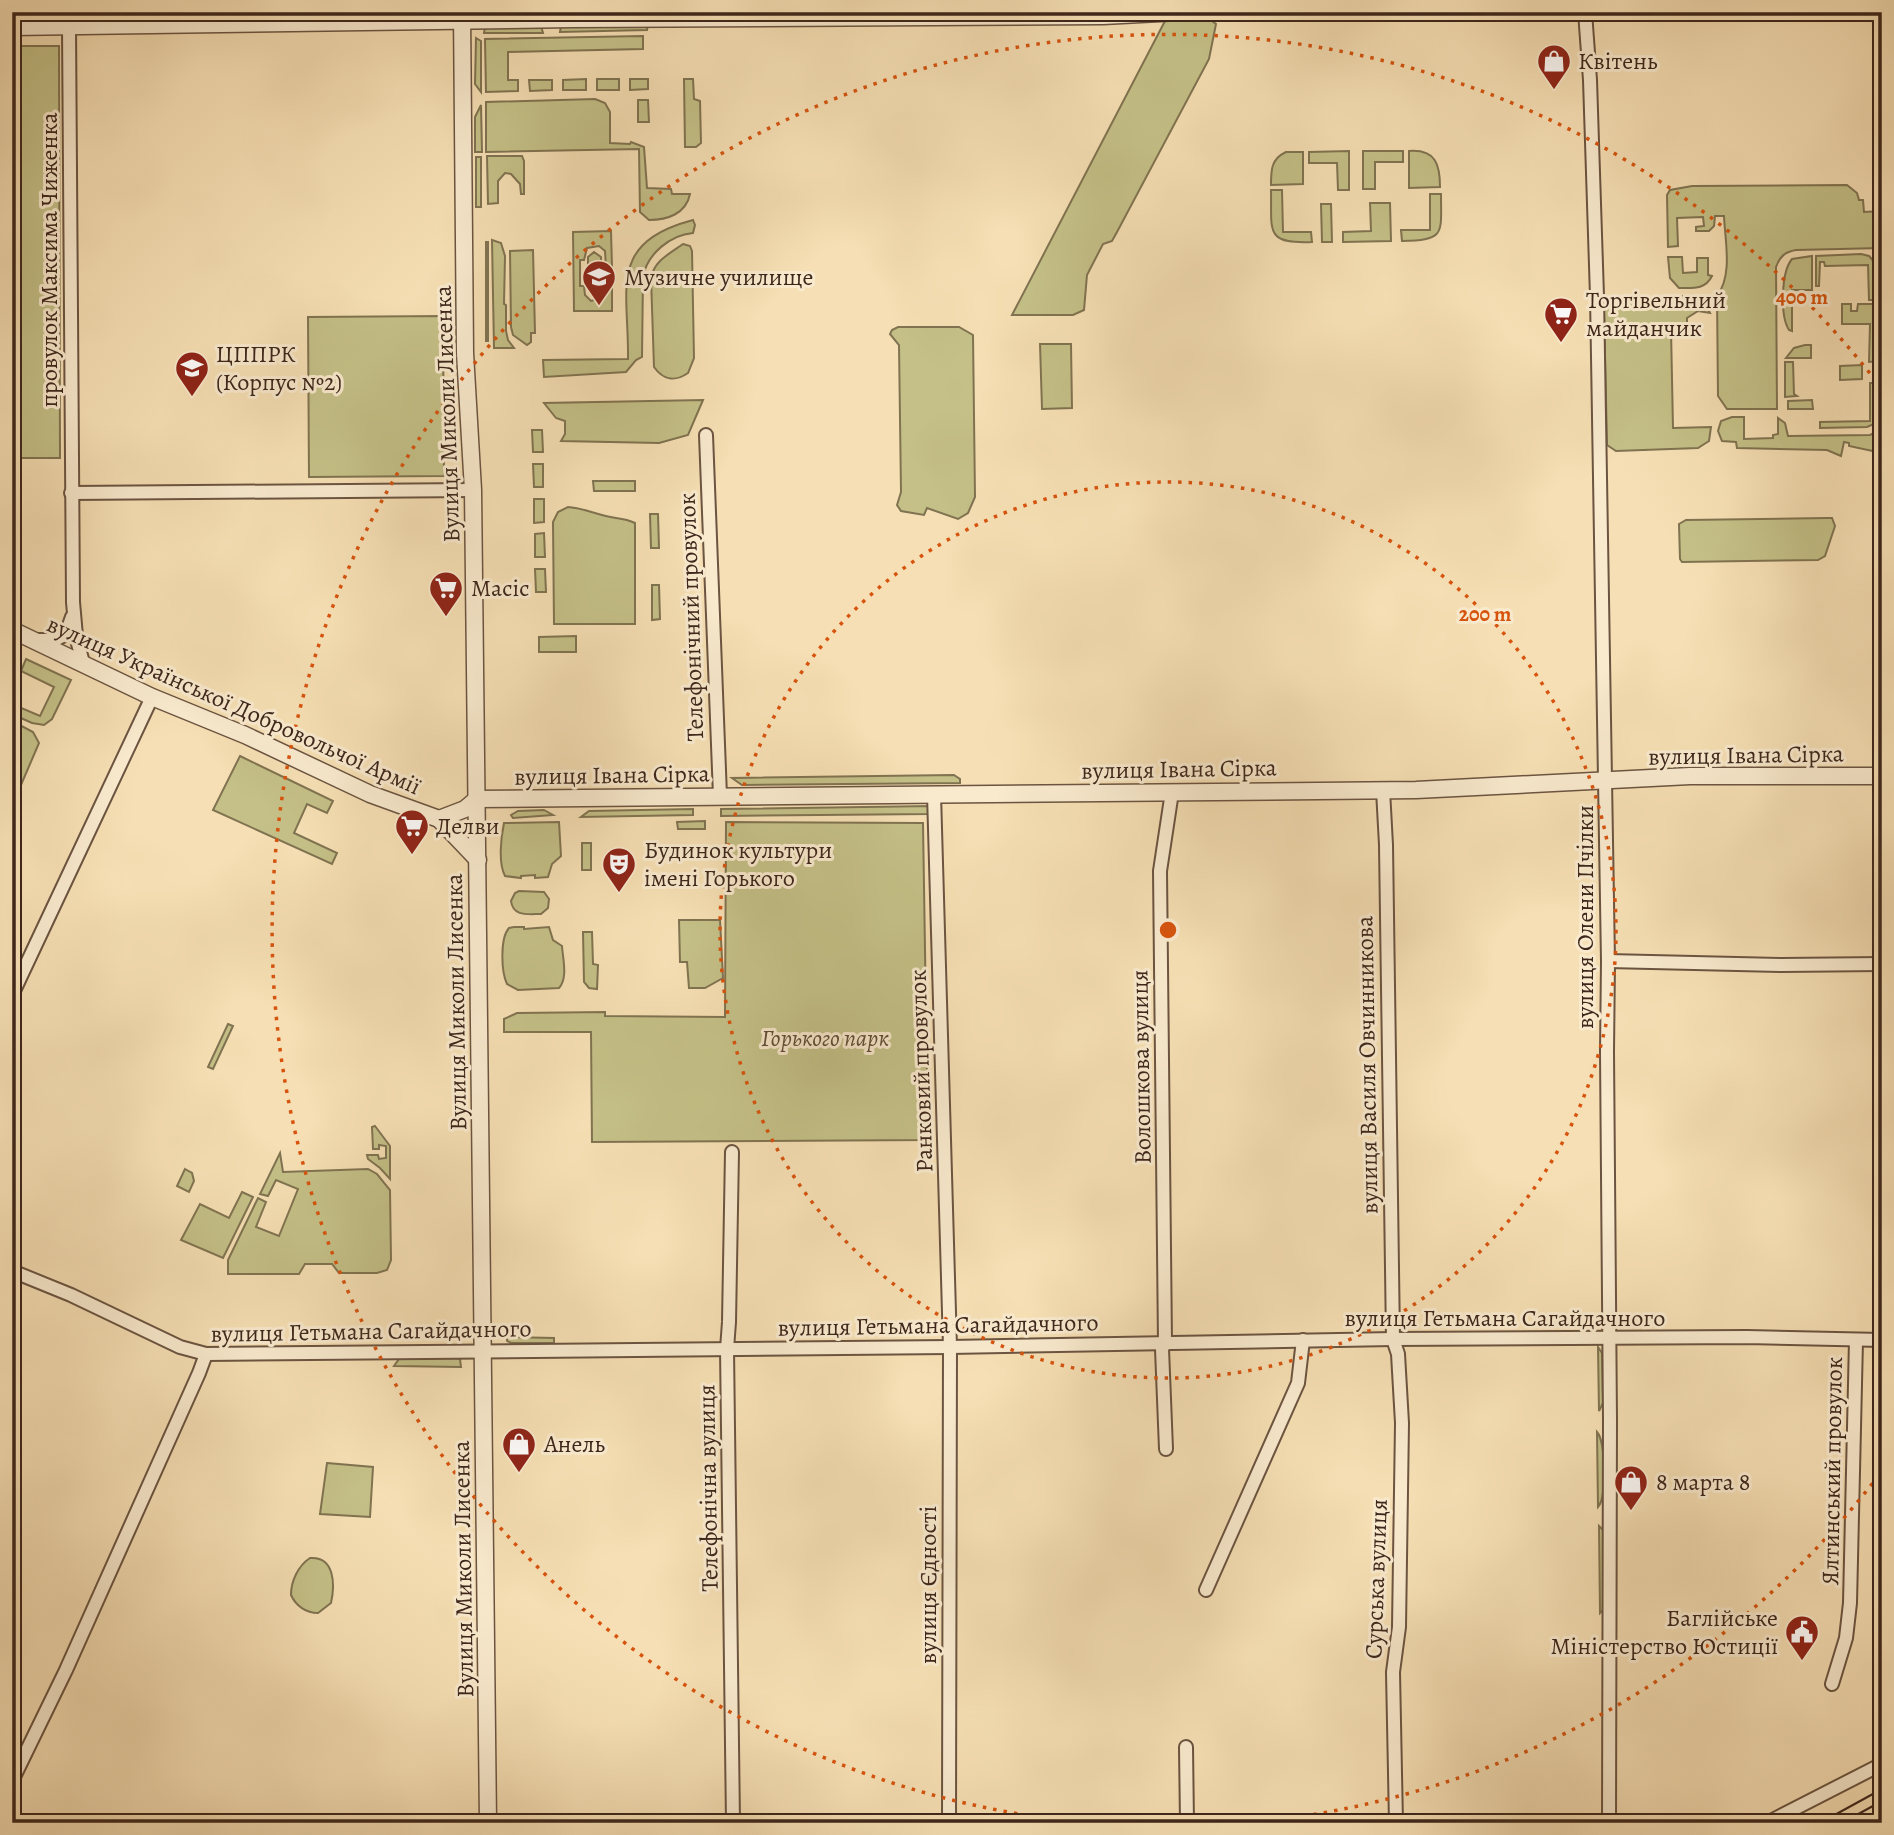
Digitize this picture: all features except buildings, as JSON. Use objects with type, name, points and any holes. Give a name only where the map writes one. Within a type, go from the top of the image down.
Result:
[{"type":"street","points":[[12,27],[229,25],[462,15],[1103,16],[1180,12]]},
{"type":"street","name":"вулиця Олени Пчілки","points":[[1585,12],[1597,282],[1608,961],[1609,1823]]},
{"type":"street","name":"Вулиця Миколи Лисенка","points":[[462,15],[466,354],[473,490],[488,1823]]},
{"type":"street","name":"провулок Максима Чиженка","points":[[69,26],[73,603],[76,636],[83,663]]},
{"type":"street","name":"Телефонічний провулок","points":[[706,435],[720,796]]},
{"type":"street","points":[[71,493],[473,490]]},
{"type":"street","points":[[31,639],[55,639],[66,634],[72,623],[73,603]]},
{"type":"street","name":"вулиця Української Добровольчої Армії","points":[[12,630],[375,796],[439,819],[478,860]]},
{"type":"street","points":[[12,995],[152,696]]},
{"type":"street","name":"вулиця Івана Сірка","points":[[477,799],[1383,790],[1690,776],[1882,776]]},
{"type":"street","name":"вулиця Василя Овчинникова","points":[[1383,790],[1393,1339]]},
{"type":"street","name":"Волошкова вулиця","points":[[1167,1449],[1162,1349],[1165,1343],[1160,871],[1172,792]]},
{"type":"street","name":"Ранковий провулок","points":[[934,794],[950,1347]]},
{"type":"street","name":"вулиця Української Добровольчої Армії","points":[[439,819],[465,808],[477,799]]},
{"type":"street","points":[[1608,961],[1781,965],[1882,964]]},
{"type":"street","name":"Телефонічна вулиця","points":[[732,1152],[727,1349],[733,1823]]},
{"type":"street","name":"вулиця Гетьмана Сагайдачного","points":[[12,1271],[180,1347],[205,1354],[950,1347],[1393,1339],[1882,1340]]},
{"type":"street","name":"Сурська вулиця","points":[[1393,1339],[1398,1354],[1402,1423],[1399,1627],[1393,1672],[1396,1823]]},
{"type":"street","points":[[1206,1590],[1297,1383],[1303,1340]]},
{"type":"street","name":"Ялтинський провулок","points":[[1832,1684],[1846,1638],[1850,1603],[1856,1340]]},
{"type":"street","name":"вулиця Єдності","points":[[950,1347],[950,1823]]},
{"type":"street","points":[[12,1781],[66,1670],[199,1373],[205,1354]]},
{"type":"street","points":[[1186,1747],[1186,1823]]},
{"type":"street","points":[[1767,1823],[1882,1764]]},
{"type":"green space","points":[[1208,18],[1216,24],[1209,59],[1112,241],[1103,244],[1087,275],[1084,310],[1073,315],[1012,315],[1166,19]]},
{"type":"green space","points":[[648,24],[647,30],[560,32],[561,26]]},
{"type":"green space","points":[[541,26],[543,33],[484,33],[485,27]]},
{"type":"green space","points":[[643,36],[643,49],[508,52],[508,80],[518,80],[518,91],[486,92],[485,39]]},
{"type":"green space","points":[[476,38],[481,41],[481,92],[475,84]]},
{"type":"green space","points":[[12,46],[59,46],[60,458],[12,458]]},
{"type":"green space","points":[[586,79],[586,90],[563,90],[563,80]]},
{"type":"green space","points":[[597,79],[619,79],[619,90],[597,90]]},
{"type":"green space","points":[[630,79],[648,79],[648,89],[630,90]]},
{"type":"green space","points":[[684,79],[693,79],[694,99],[700,101],[701,143],[696,147],[685,147]]},
{"type":"green space","points":[[529,80],[552,80],[552,90],[530,91]]},
{"type":"green space","points":[[595,99],[605,103],[610,112],[610,143],[631,142],[644,147],[647,188],[671,189],[672,194],[690,194],[680,211],[669,217],[649,220],[640,212],[639,149],[486,152],[486,102]]},
{"type":"green space","points":[[638,100],[648,100],[649,122],[638,122]]},
{"type":"green space","points":[[481,105],[482,152],[475,152],[475,117]]},
{"type":"green space","points":[[1349,151],[1349,190],[1338,190],[1337,163],[1309,163],[1309,152]]},
{"type":"green space","points":[[1363,151],[1403,151],[1403,162],[1375,162],[1375,189],[1363,189]]},
{"type":"green space","points":[[1409,151],[1425,153],[1435,160],[1440,187],[1409,188]]},
{"type":"green space","points":[[1286,152],[1303,152],[1303,184],[1271,185],[1275,162]]},
{"type":"green space","points":[[487,156],[522,156],[524,194],[521,194],[520,184],[511,174],[505,173],[498,181],[498,203],[488,204]]},
{"type":"green space","points":[[476,157],[481,157],[481,207],[476,207]]},
{"type":"green space","points":[[1847,185],[1857,193],[1859,200],[1863,200],[1864,212],[1882,211],[1882,248],[1796,250],[1781,257],[1776,267],[1777,409],[1727,409],[1718,396],[1717,296],[1727,268],[1724,216],[1715,216],[1714,226],[1709,231],[1696,231],[1696,227],[1704,226],[1703,217],[1677,218],[1678,246],[1668,247],[1667,195],[1670,190],[1692,186]]},
{"type":"green space","points":[[1271,190],[1282,190],[1283,232],[1311,232],[1312,242],[1285,240],[1274,232]]},
{"type":"green space","points":[[1430,194],[1441,194],[1438,232],[1427,239],[1402,241],[1401,230],[1430,230]]},
{"type":"green space","points":[[1370,203],[1390,203],[1391,241],[1343,242],[1343,232],[1371,231]]},
{"type":"green space","points":[[1321,204],[1331,204],[1332,242],[1322,242]]},
{"type":"green space","points":[[693,220],[693,233],[676,237],[661,247],[645,269],[642,357],[626,372],[544,377],[543,360],[628,359],[626,290],[635,255],[647,241],[666,230]]},
{"type":"green space","points":[[611,231],[612,267],[606,268],[605,251],[599,246],[587,248],[584,260],[580,260],[580,286],[584,286],[585,295],[591,301],[603,298],[606,278],[612,277],[612,311],[574,311],[573,232]]},
{"type":"green space","points":[[492,240],[501,243],[505,256],[506,331],[514,348],[494,348]]},
{"type":"green space","points":[[488,242],[488,341],[486,341]]},
{"type":"green space","points":[[683,244],[690,246],[692,251],[694,358],[688,373],[678,378],[670,378],[661,375],[654,367],[651,278],[659,262]]},
{"type":"green space","points":[[533,250],[535,333],[531,333],[531,342],[527,345],[513,335],[511,327],[510,251]]},
{"type":"green space","points":[[594,252],[601,257],[602,286],[600,291],[595,293],[590,291],[588,286],[588,257]]},
{"type":"green space","points":[[1812,256],[1812,290],[1792,290],[1792,331],[1789,330],[1784,315],[1783,294],[1788,265],[1792,259]]},
{"type":"green space","points":[[1816,256],[1869,256],[1877,265],[1877,300],[1869,300],[1868,265],[1825,266],[1824,262],[1820,262],[1819,286],[1816,286]]},
{"type":"green space","points":[[1668,257],[1682,257],[1683,273],[1697,272],[1697,258],[1708,258],[1708,275],[1712,276],[1702,286],[1679,288],[1670,278]]},
{"type":"green space","points":[[1686,296],[1700,302],[1710,313],[1698,311],[1687,318],[1687,329],[1671,329],[1673,428],[1711,427],[1709,441],[1698,448],[1616,451],[1607,445],[1604,311],[1613,300]]},
{"type":"green space","points":[[1842,304],[1851,304],[1851,311],[1857,311],[1858,304],[1877,304],[1878,361],[1869,362],[1870,324],[1842,324]]},
{"type":"green space","points":[[443,316],[444,476],[309,477],[308,317]]},
{"type":"green space","points":[[898,327],[959,327],[973,335],[975,497],[968,513],[958,519],[927,508],[924,515],[901,511],[897,505],[901,492],[899,345],[890,334]]},
{"type":"green space","points":[[1040,344],[1071,344],[1072,408],[1042,409]]},
{"type":"green space","points":[[1811,345],[1811,358],[1786,358],[1794,348]]},
{"type":"green space","points":[[1785,362],[1793,362],[1794,394],[1797,396],[1785,397]]},
{"type":"green space","points":[[1862,365],[1862,379],[1840,380],[1840,366]]},
{"type":"green space","points":[[1870,383],[1878,383],[1878,411],[1874,424],[1867,427],[1820,428],[1820,422],[1870,421]]},
{"type":"green space","points":[[703,400],[688,435],[659,443],[561,441],[565,434],[565,421],[556,418],[544,403]]},
{"type":"green space","points":[[1812,400],[1813,409],[1788,409],[1788,401]]},
{"type":"green space","points":[[1744,417],[1744,439],[1773,438],[1773,435],[1778,434],[1778,418],[1785,423],[1788,436],[1870,435],[1882,429],[1882,453],[1849,446],[1849,443],[1844,442],[1841,456],[1827,450],[1737,448],[1736,442],[1722,441],[1718,431],[1721,421]]},
{"type":"green space","points":[[532,430],[542,430],[543,452],[533,452]]},
{"type":"green space","points":[[533,464],[543,464],[543,487],[534,487]]},
{"type":"green space","points":[[593,481],[635,481],[635,491],[594,491]]},
{"type":"green space","points":[[534,499],[544,499],[544,522],[534,523]]},
{"type":"green space","points":[[568,507],[635,523],[635,624],[554,624],[553,522],[558,512]]},
{"type":"green space","points":[[650,514],[658,514],[659,548],[651,548]]},
{"type":"green space","points":[[1832,518],[1835,526],[1825,556],[1818,560],[1682,562],[1680,559],[1679,524],[1686,520]]},
{"type":"green space","points":[[544,533],[545,557],[535,557],[535,534]]},
{"type":"green space","points":[[535,569],[545,569],[546,592],[536,592]]},
{"type":"green space","points":[[652,585],[659,585],[660,619],[652,620]]},
{"type":"green space","points":[[576,636],[576,652],[539,652],[539,637]]},
{"type":"green space","points":[[26,659],[71,680],[52,719],[44,725],[12,714],[12,704],[40,716],[54,687],[21,671]]},
{"type":"green space","points":[[12,721],[33,732],[39,743],[12,806]]},
{"type":"green space","points":[[240,756],[333,801],[327,813],[307,804],[294,833],[337,853],[332,864],[213,810]]},
{"type":"green space","points":[[954,775],[960,779],[960,783],[742,785],[732,778]]},
{"type":"green space","points":[[932,806],[932,814],[721,816],[721,809]]},
{"type":"green space","points":[[693,809],[693,815],[581,817],[589,811]]},
{"type":"green space","points":[[544,810],[553,815],[513,818],[511,815],[518,811]]},
{"type":"green space","points":[[705,821],[705,829],[678,829],[677,822]]},
{"type":"green space","points":[[559,822],[561,856],[552,864],[548,877],[505,876],[501,857],[504,823]]},
{"type":"green space","name":"Горького парк","points":[[726,822],[923,823],[928,1140],[592,1142],[591,1032],[504,1032],[504,1019],[517,1013],[605,1012],[605,1016],[725,1017]]},
{"type":"green space","points":[[582,843],[591,843],[591,870],[582,870]]},
{"type":"green space","points":[[519,891],[544,892],[549,899],[548,908],[541,914],[518,912],[511,901]]},
{"type":"green space","points":[[679,920],[720,920],[723,978],[705,988],[689,988],[687,962],[680,962]]},
{"type":"green space","points":[[549,927],[553,940],[562,946],[564,974],[559,988],[518,990],[507,984],[503,947],[506,933],[509,928]]},
{"type":"green space","points":[[583,932],[592,932],[593,964],[598,965],[597,989],[589,988],[584,982]]},
{"type":"green space","points":[[228,1024],[233,1026],[213,1069],[208,1067]]},
{"type":"green space","points":[[375,1126],[390,1146],[390,1179],[368,1159],[367,1155],[386,1158],[386,1146],[379,1145],[379,1149],[373,1149],[372,1127]]},
{"type":"green space","points":[[280,1153],[283,1172],[368,1169],[377,1174],[390,1190],[391,1260],[387,1270],[377,1273],[339,1273],[332,1264],[305,1264],[299,1274],[228,1274],[228,1260],[258,1198],[266,1202],[256,1227],[279,1236],[298,1189],[276,1180],[268,1196],[260,1194]]},
{"type":"green space","points":[[185,1169],[192,1173],[194,1181],[189,1192],[177,1186]]},
{"type":"green space","points":[[242,1192],[253,1197],[223,1258],[181,1240],[200,1204],[229,1218]]},
{"type":"green space","points":[[507,1337],[554,1338],[554,1343],[511,1343],[507,1341]]},
{"type":"green space","points":[[1598,1347],[1602,1353],[1603,1403],[1599,1411]]},
{"type":"green space","points":[[399,1359],[460,1359],[461,1367],[394,1366]]},
{"type":"green space","points":[[1597,1432],[1602,1447],[1604,1470],[1603,1493],[1598,1507]]},
{"type":"green space","points":[[327,1463],[373,1467],[370,1517],[320,1514]]},
{"type":"green space","points":[[1599,1526],[1604,1531],[1603,1610],[1600,1613]]},
{"type":"green space","points":[[310,1558],[324,1562],[329,1567],[333,1580],[331,1603],[318,1613],[302,1608],[291,1595],[296,1574]]},
{"type":"tram line","points":[[1820,1823],[1882,1789]]},
{"type":"tram line","points":[[1842,1823],[1882,1801]]},
{"type":"place","name":"Квітень","points":[[1554,91]]},
{"type":"place","name":"Музичне училище","points":[[599,307]]},
{"type":"place","name":"Торгівельний майданчик","points":[[1561,344]]},
{"type":"place","name":"ЦППРК (Корпус №2)","points":[[192,398]]},
{"type":"place","name":"Macic","points":[[446,618]]},
{"type":"place","name":"Делви","points":[[412,856]]},
{"type":"place","name":"Будинок культури імені Горького","points":[[619,894]]},
{"type":"place","name":"Анель","points":[[519,1474]]},
{"type":"place","name":"8 марта 8","points":[[1631,1512]]},
{"type":"place","name":"Баглійське Міністерство Юстиції","points":[[1802,1662]]}]
